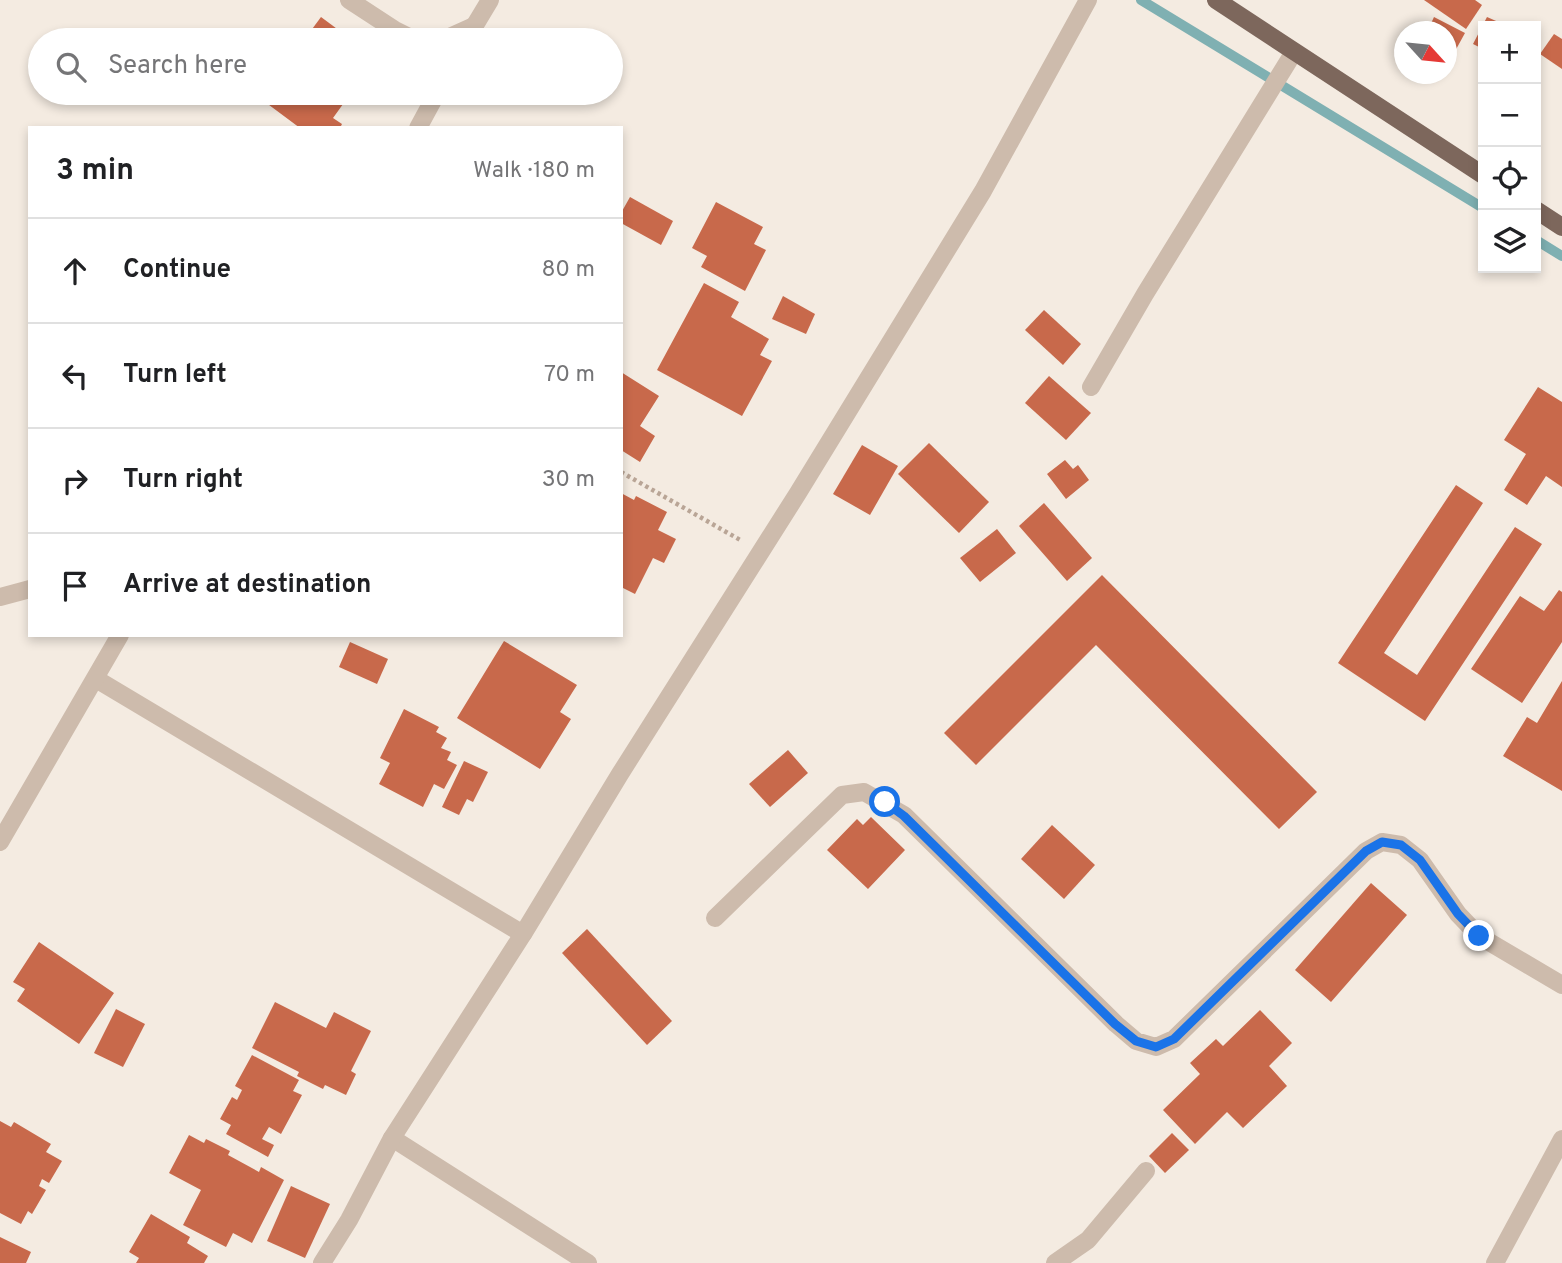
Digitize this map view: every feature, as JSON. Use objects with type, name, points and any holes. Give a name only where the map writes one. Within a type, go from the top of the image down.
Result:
[{"type":"main road","points":[[1216,0],[1478,173]]},
{"type":"main road","points":[[1541,213],[1562,227]]},
{"type":"street","points":[[349,0],[392,28]]},
{"type":"street","points":[[473,28],[490,0]]},
{"type":"street","points":[[321,1263],[349,1220],[392,1138],[523,934],[983,191],[1088,0]]},
{"type":"street","points":[[1091,387],[1294,52]]},
{"type":"street","points":[[419,126],[430,105]]},
{"type":"street","points":[[0,597],[28,590]]},
{"type":"street","points":[[0,842],[119,637]]},
{"type":"street","points":[[96,679],[523,934]]},
{"type":"street","points":[[715,918],[842,795],[864,792],[904,816],[1115,1024],[1136,1041],[1156,1047],[1174,1039],[1366,851],[1382,842],[1401,845],[1420,860],[1458,914],[1479,936],[1562,985]]},
{"type":"street","points":[[392,1138],[588,1263]]},
{"type":"street","points":[[1495,1263],[1562,1139]]},
{"type":"street","points":[[1055,1263],[1088,1240],[1146,1171]]},
{"type":"path","points":[[623,473],[761,552]]},
{"type":"building","points":[[1424,0],[1475,0],[1482,5],[1466,29]]},
{"type":"building","points":[[321,17],[336,28],[313,28]]},
{"type":"building","points":[[1457,29],[1465,33],[1457,48]]},
{"type":"building","points":[[1554,34],[1562,39],[1562,69],[1541,55]]},
{"type":"building","points":[[269,105],[342,105],[333,118],[342,124],[341,126],[297,126]]},
{"type":"building","points":[[630,197],[673,221],[661,245],[623,224],[623,209]]},
{"type":"building","points":[[716,202],[763,227],[754,244],[766,250],[745,291],[701,267],[707,256],[692,248]]},
{"type":"building","points":[[704,283],[739,302],[731,317],[769,339],[760,355],[772,361],[742,416],[657,370]]},
{"type":"building","points":[[783,296],[815,314],[806,334],[772,319]]},
{"type":"building","points":[[1044,310],[1081,344],[1063,365],[1025,330]]},
{"type":"building","points":[[623,373],[659,396],[640,426],[655,436],[640,462],[623,451]]},
{"type":"building","points":[[1049,376],[1091,413],[1066,440],[1025,403]]},
{"type":"building","points":[[1538,387],[1562,402],[1562,487],[1546,476],[1527,505],[1504,490],[1526,454],[1504,440]]},
{"type":"building","points":[[929,443],[989,502],[959,533],[898,474]]},
{"type":"building","points":[[862,445],[898,466],[870,515],[833,494]]},
{"type":"building","points":[[1065,460],[1073,469],[1078,465],[1089,480],[1066,499],[1047,474]]},
{"type":"building","points":[[1456,485],[1483,503],[1384,653],[1417,675],[1515,527],[1542,544],[1425,721],[1338,663]]},
{"type":"building","points":[[623,494],[634,500],[636,496],[667,512],[658,530],[676,539],[664,563],[653,558],[635,594],[623,588]]},
{"type":"building","points":[[1044,503],[1092,558],[1067,581],[1019,526]]},
{"type":"building","points":[[997,529],[1016,553],[980,582],[960,558]]},
{"type":"building","points":[[1102,575],[1317,792],[1279,829],[1096,645],[976,765],[944,733]]},
{"type":"building","points":[[1559,590],[1562,592],[1562,642],[1522,703],[1471,669],[1520,596],[1544,611]]},
{"type":"building","points":[[504,641],[577,685],[560,712],[571,719],[540,769],[457,718]]},
{"type":"building","points":[[350,642],[388,659],[377,684],[339,667]]},
{"type":"building","points":[[1562,681],[1562,791],[1503,756],[1527,717],[1537,723]]},
{"type":"building","points":[[404,709],[439,727],[436,732],[447,738],[441,748],[451,752],[447,760],[457,765],[444,789],[434,784],[423,807],[379,784],[390,763],[380,758]]},
{"type":"building","points":[[788,750],[808,773],[770,807],[749,784]]},
{"type":"building","points":[[464,761],[488,772],[473,802],[467,799],[459,815],[442,807]]},
{"type":"building","points":[[871,817],[905,850],[868,889],[827,850],[857,819],[863,825]]},
{"type":"building","points":[[1052,825],[1095,865],[1064,899],[1021,859]]},
{"type":"building","points":[[1371,883],[1407,915],[1331,1002],[1295,970]]},
{"type":"building","points":[[587,929],[672,1021],[647,1045],[562,953]]},
{"type":"building","points":[[39,942],[114,993],[79,1044],[17,1001],[25,989],[13,982]]},
{"type":"building","points":[[275,1002],[326,1028],[334,1012],[371,1031],[351,1071],[356,1074],[346,1095],[325,1085],[323,1089],[297,1076],[299,1072],[252,1048]]},
{"type":"building","points":[[116,1009],[145,1024],[123,1067],[94,1053]]},
{"type":"building","points":[[1260,1010],[1292,1043],[1269,1066],[1287,1086],[1243,1128],[1227,1112],[1195,1144],[1163,1110],[1200,1074],[1190,1063],[1216,1039],[1223,1046]]},
{"type":"building","points":[[252,1055],[299,1080],[293,1091],[302,1095],[281,1134],[269,1127],[262,1139],[274,1145],[268,1157],[226,1134],[231,1125],[220,1119],[232,1097],[237,1100],[242,1090],[235,1086]]},
{"type":"building","points":[[0,1121],[11,1127],[14,1122],[51,1144],[46,1152],[62,1161],[49,1183],[42,1179],[39,1186],[46,1190],[32,1214],[28,1211],[21,1224],[0,1213]]},
{"type":"building","points":[[1172,1133],[1189,1150],[1165,1173],[1149,1156]]},
{"type":"building","points":[[189,1135],[204,1143],[206,1139],[230,1151],[228,1155],[259,1172],[261,1167],[284,1180],[252,1243],[233,1233],[226,1247],[183,1225],[201,1190],[169,1173]]},
{"type":"building","points":[[291,1186],[330,1204],[305,1258],[267,1241]]},
{"type":"building","points":[[151,1214],[190,1237],[187,1243],[208,1256],[204,1263],[136,1263],[139,1258],[129,1252]]},
{"type":"building","points":[[0,1237],[31,1252],[26,1263],[0,1263]]},
{"type":"waterway","points":[[1141,0],[1478,205]]},
{"type":"waterway","points":[[1541,243],[1562,256]]},
{"type":"route","points":[[885,802],[904,816],[1115,1024],[1136,1041],[1156,1047],[1174,1039],[1366,851],[1382,842],[1401,845],[1420,860],[1458,914],[1479,936]]}]
